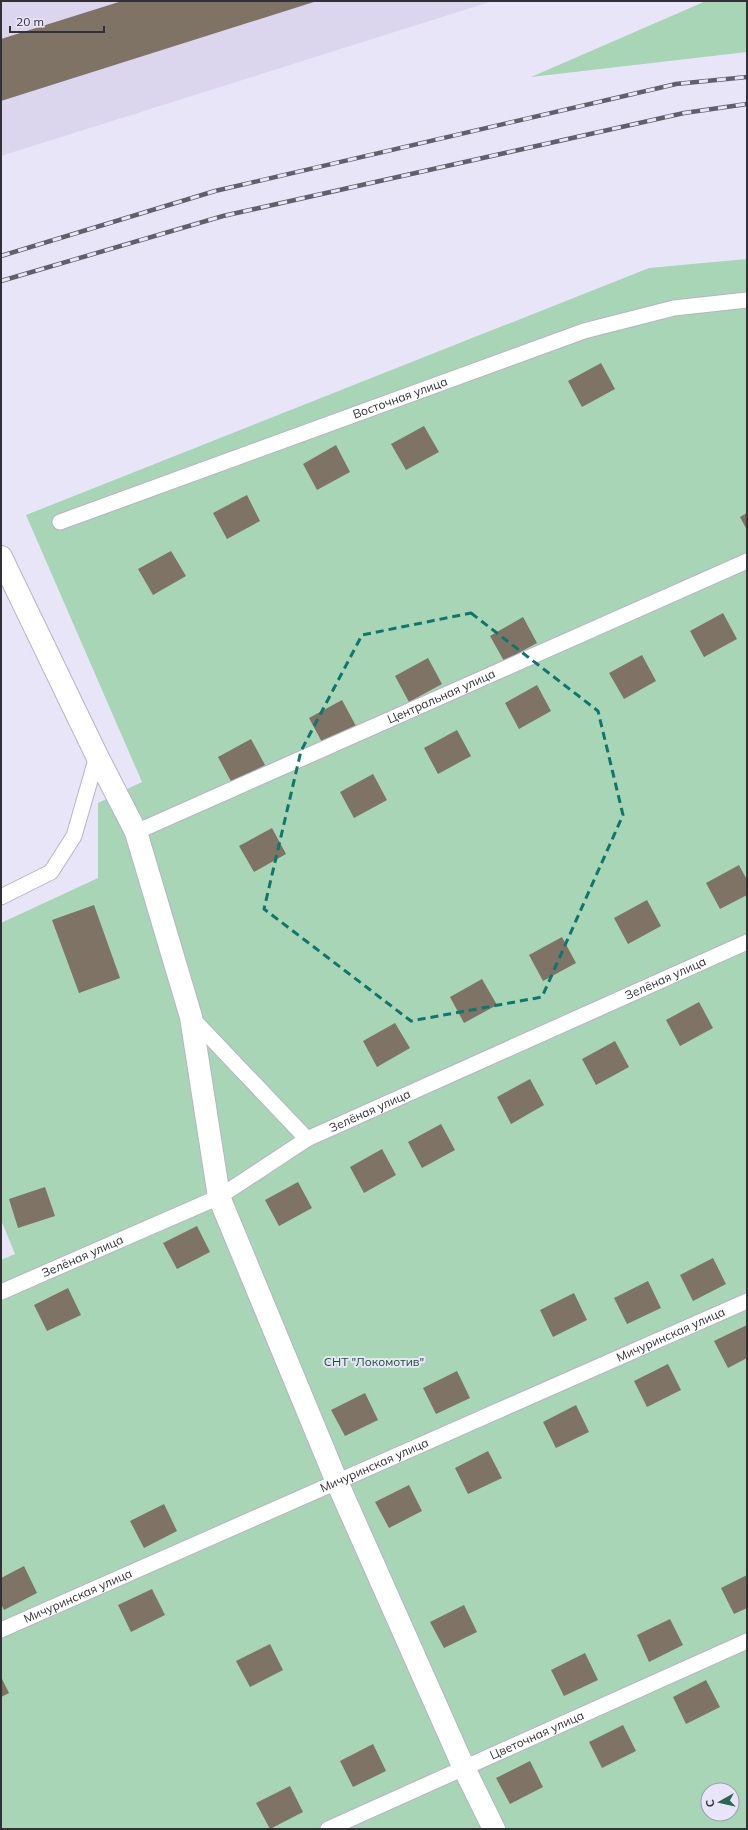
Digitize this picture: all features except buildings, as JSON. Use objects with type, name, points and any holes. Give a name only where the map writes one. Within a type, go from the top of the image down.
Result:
[{"type":"street","points":[[1,557],[97,756],[136,832],[191,1017],[219,1197],[337,1482],[464,1768],[494,1829]]},
{"type":"lane","name":"Восточная улица","points":[[60,522],[584,331],[674,308],[747,300]]},
{"type":"lane","name":"Центральная улица","points":[[136,832],[747,561]]},
{"type":"lane","points":[[1,897],[51,872],[74,836],[97,756]]},
{"type":"lane","name":"Зелёная улица","points":[[1,1292],[219,1197],[308,1139],[747,942]]},
{"type":"lane","points":[[191,1017],[308,1139]]},
{"type":"lane","name":"Мичуринская улица","points":[[1,1630],[747,1301]]},
{"type":"lane","name":"Цветочная улица","points":[[328,1829],[747,1641]]},
{"type":"highlighted area","points":[[471,613],[598,711],[623,815],[542,997],[411,1021],[264,909],[301,751],[362,635]]},
{"type":"shaded area","points":[[1,1],[493,1],[1,156]]},
{"type":"green space","points":[[706,1],[747,1],[747,52],[531,77]]},
{"type":"green space","name":"СНТ \"Локомотив\"","points":[[747,259],[747,1829],[1,1829],[1,1260],[15,1254],[1,1220],[1,923],[98,878],[98,803],[142,782],[26,515],[649,268]]},
{"type":"railway","points":[[1,256],[215,191],[676,84],[747,77]]},
{"type":"railway","points":[[1,281],[223,216],[684,113],[747,104]]}]
